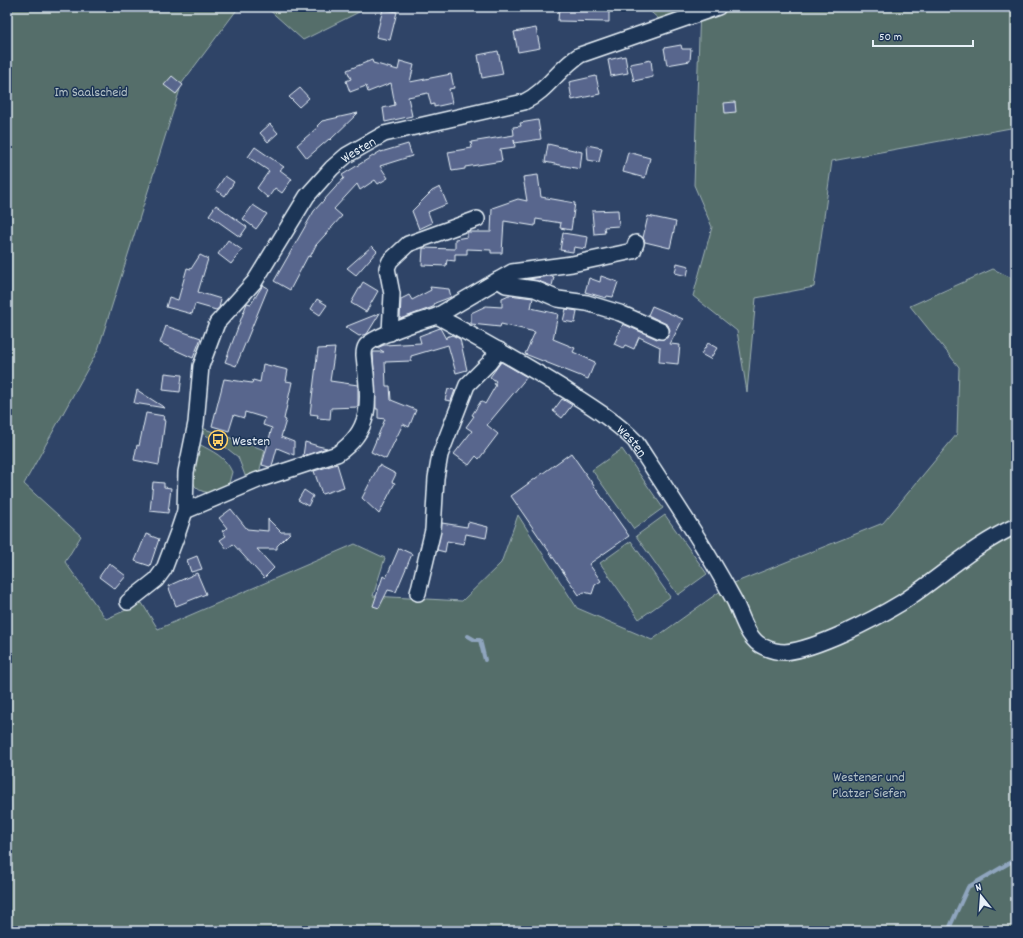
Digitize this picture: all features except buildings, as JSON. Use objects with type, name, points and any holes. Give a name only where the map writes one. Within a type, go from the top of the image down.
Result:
[{"type":"street","name":"Westen","points":[[128,602],[156,580],[164,569],[185,511],[186,472],[196,423],[201,366],[217,323],[255,281],[307,196],[332,168],[354,151],[384,134],[524,102],[532,98],[562,68],[580,55],[718,7]]},
{"type":"street","points":[[390,333],[392,294],[387,268],[390,261],[408,244],[476,220]]},
{"type":"street","points":[[185,511],[258,480],[337,454],[347,448],[361,428],[366,417],[368,404],[364,355],[365,348],[370,343],[390,333],[437,316],[512,272],[572,264],[633,251],[636,243]]},
{"type":"street","points":[[498,280],[506,285],[535,289],[558,299],[587,303],[620,313],[661,331]]},
{"type":"street","name":"Westen","points":[[437,316],[499,350],[597,411],[624,430],[635,441],[708,552],[745,626],[756,641],[762,646],[772,650],[783,652],[797,650],[844,632],[900,603],[929,584],[980,544],[1016,526]]},
{"type":"street","points":[[418,593],[433,530],[436,478],[440,455],[467,384],[489,363],[499,350]]},
{"type":"green space","points":[[7,7],[239,7],[182,83],[98,350],[24,484],[81,536],[65,562],[106,619],[142,603],[158,629],[355,544],[385,558],[373,596],[462,601],[501,563],[518,515],[577,608],[652,640],[729,585],[883,523],[957,434],[959,367],[910,306],[993,269],[1016,280],[1016,931],[7,931]]},
{"type":"green space","points":[[266,7],[369,7],[303,40]]},
{"type":"green space","points":[[645,7],[698,7],[660,20]]},
{"type":"green space","points":[[700,7],[1016,7],[1016,127],[832,161],[814,287],[756,298],[747,392],[737,331],[693,296],[712,227],[694,185]]},
{"type":"green space","points":[[202,428],[265,450],[259,473],[246,478],[238,457],[224,446],[223,439],[215,436],[214,440],[202,433]]},
{"type":"green space","points":[[199,444],[222,458],[232,472],[229,483],[213,493],[197,488],[193,483],[193,468]]},
{"type":"green space","points":[[622,449],[663,508],[634,529],[592,470]]},
{"type":"green space","points":[[665,515],[707,574],[678,595],[636,536]]},
{"type":"green space","points":[[631,541],[670,597],[639,619],[600,563]]},
{"type":"waterway","points":[[468,636],[475,640],[480,640],[485,660]]},
{"type":"waterway","points":[[948,931],[968,887],[1016,859]]},
{"type":"place","name":"Westen","points":[[218,440]]},
{"type":"park label","name":"Im Saalscheid","points":[[91,91]]},
{"type":"park label","name":"Westener und Platzer Siefen","points":[[869,784]]}]
